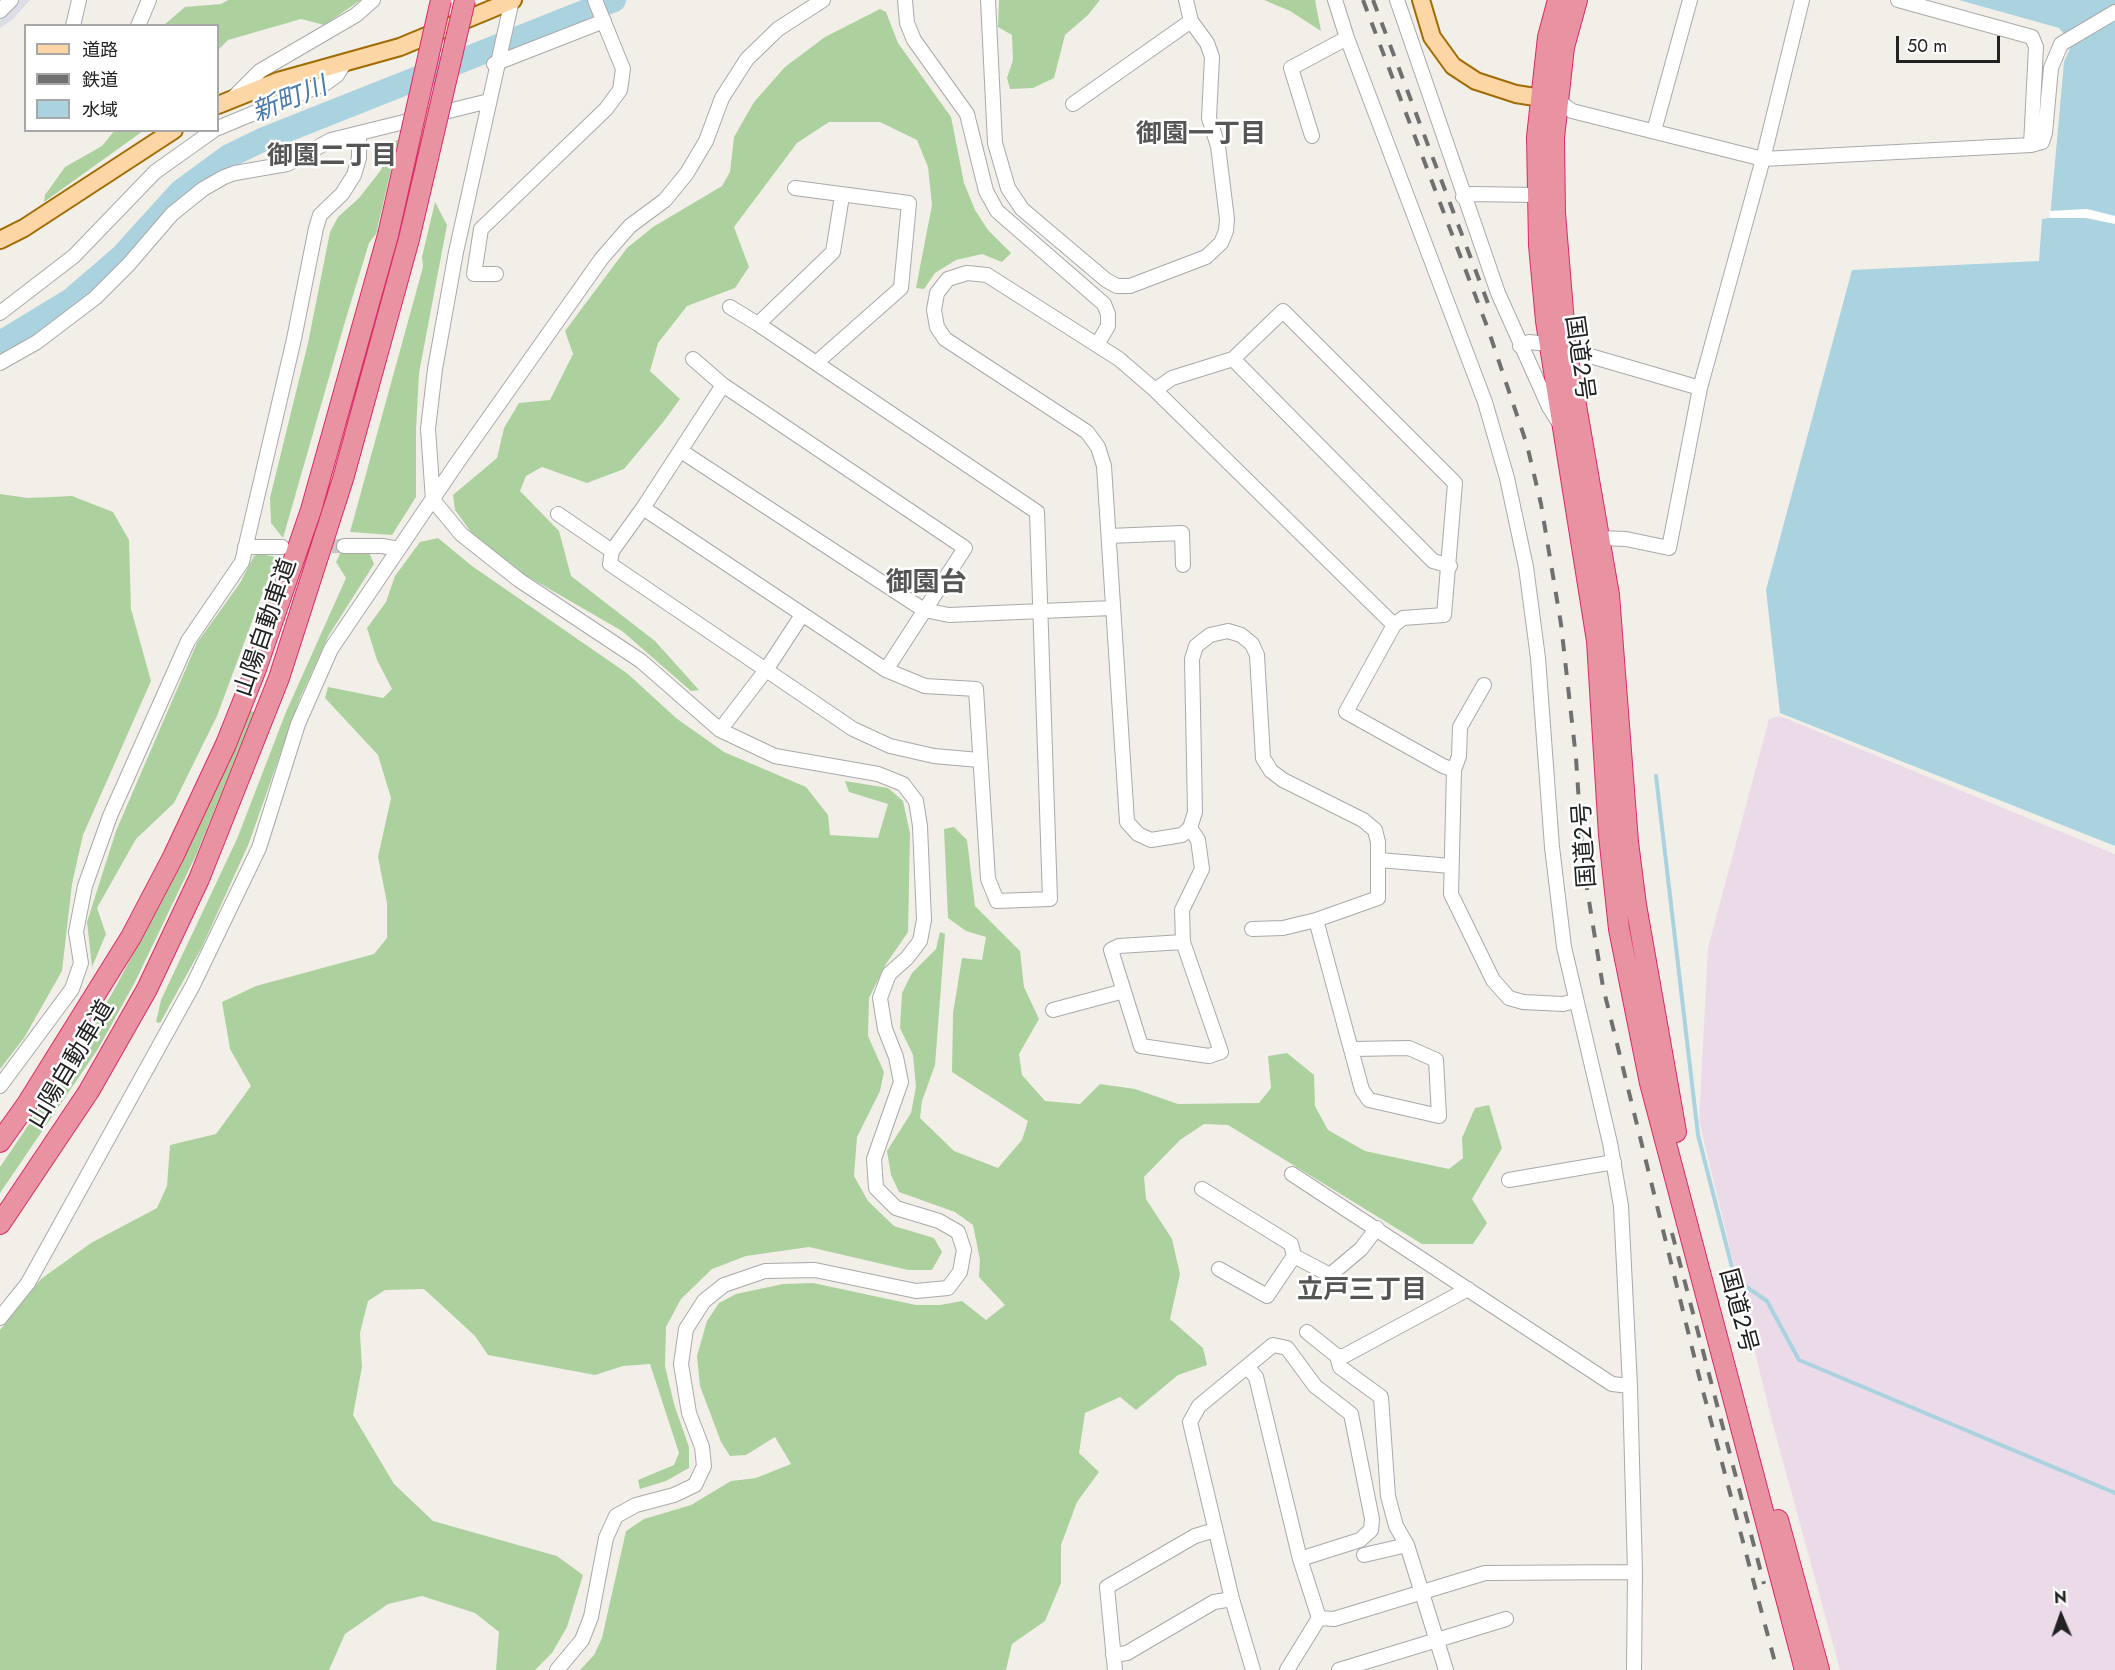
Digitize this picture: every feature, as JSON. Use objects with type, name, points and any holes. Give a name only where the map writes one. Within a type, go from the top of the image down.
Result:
[{"type":"highway","name":"山陽自動車道","points":[[0,1142],[40,1084],[131,937],[173,857],[226,744],[256,669],[311,510],[388,235],[441,0]]},
{"type":"highway","name":"山陽自動車道","points":[[0,1224],[89,1091],[147,989],[199,879],[279,678],[344,479],[409,239],[465,0]]},
{"type":"highway","name":"国道2号","points":[[1558,0],[1548,37],[1562,428],[1598,641],[1609,835],[1618,929],[1650,1083],[1805,1670]]},
{"type":"highway","name":"国道2号","points":[[1577,0],[1549,99],[1536,195],[1558,346],[1609,595],[1628,842],[1636,905],[1667,1088],[1685,1172],[1746,1411],[1819,1670]]},
{"type":"main road","points":[[1421,0],[1432,37],[1453,66],[1476,81],[1549,99]]},
{"type":"main road","points":[[225,102],[278,81],[399,47],[511,3]]},
{"type":"main road","points":[[0,240],[24,228],[171,132]]},
{"type":"street","points":[[0,11],[11,0]]},
{"type":"street","points":[[74,24],[79,0]]},
{"type":"street","points":[[139,24],[149,0]]},
{"type":"street","points":[[225,102],[260,71],[356,15],[373,0]]},
{"type":"street","points":[[496,274],[474,274],[481,229],[606,109],[620,90],[623,69],[595,0]]},
{"type":"street","points":[[0,1318],[28,1282],[193,986],[259,848],[298,724],[331,649],[602,258],[630,226],[665,200],[687,173],[706,141],[722,98],[747,59],[778,29],[823,0]]},
{"type":"street","points":[[905,0],[907,23],[914,40],[967,114],[986,191],[997,211],[1104,304],[1108,314],[1108,326],[1097,345]]},
{"type":"street","points":[[988,0],[995,143],[1008,188],[1022,209],[1106,280],[1117,286],[1130,286],[1206,257],[1221,243],[1226,231],[1218,146],[1212,132],[1208,107],[1212,57],[1207,43],[1191,21],[1186,0]]},
{"type":"street","points":[[1335,0],[1347,38],[1461,333],[1507,478],[1526,567],[1538,658],[1552,847],[1564,947],[1614,1162],[1621,1206],[1630,1386],[1635,1572],[1634,1670]]},
{"type":"street","points":[[1397,0],[1463,197],[1520,346],[1562,428]]},
{"type":"street","points":[[1654,131],[1690,0]]},
{"type":"street","points":[[1599,538],[1626,538],[1669,548],[1700,388],[1763,159],[1802,0]]},
{"type":"street","points":[[1898,0],[2032,37],[2036,47],[2031,145]]},
{"type":"street","points":[[511,3],[495,62],[489,101],[456,252],[435,369],[428,429],[433,500],[461,534],[519,580],[641,661],[720,730],[775,756],[878,774],[903,784],[916,801],[920,826],[924,920],[920,941],[907,958],[889,974],[880,998],[885,1029],[896,1057],[901,1082],[874,1159],[876,1188],[896,1208],[939,1221],[958,1232],[964,1250],[960,1272],[948,1288],[916,1291],[815,1270],[765,1270],[724,1284],[704,1301],[686,1329],[681,1364],[689,1413],[702,1447],[704,1466],[694,1485],[674,1495],[636,1505],[616,1516],[606,1538],[591,1617],[582,1640],[556,1670]]},
{"type":"street","points":[[1549,99],[1572,111],[1763,159],[2031,145],[2042,142],[2045,133],[2053,60],[2061,44],[2070,36],[2115,12]]},
{"type":"street","points":[[495,62],[603,20]]},
{"type":"street","points":[[1073,104],[1191,21]]},
{"type":"street","points":[[1312,136],[1291,68],[1347,38]]},
{"type":"street","points":[[219,128],[326,83],[337,75],[345,63]]},
{"type":"street","points":[[0,363],[37,342],[95,298],[129,264],[172,214],[203,189],[235,173],[287,164],[331,140],[489,101]]},
{"type":"street","points":[[0,313],[74,256],[155,172],[210,132]]},
{"type":"street","points":[[0,1086],[72,990],[81,963],[76,932],[85,886],[110,816],[188,641],[242,562],[294,339],[316,228],[320,215],[342,194],[354,175],[359,158],[359,133]]},
{"type":"street","points":[[795,188],[842,196],[909,203],[901,288],[816,363]]},
{"type":"street","points":[[1463,197],[1471,194],[1536,195]]},
{"type":"street","points":[[758,324],[833,252],[842,196]]},
{"type":"street","points":[[1252,929],[1283,928],[1316,920],[1378,898],[1379,860],[1375,830],[1363,820],[1283,780],[1271,771],[1263,758],[1257,655],[1252,644],[1241,635],[1228,631],[1210,635],[1196,646],[1191,659],[1195,812],[1190,828],[1182,835],[1151,840],[1138,834],[1127,822],[1104,466],[1098,447],[1087,432],[945,339],[938,327],[934,310],[937,293],[948,279],[967,273],[987,275],[1119,359],[1155,390],[1166,405],[1394,625]]},
{"type":"street","points":[[643,508],[886,670],[925,686],[976,689],[988,879],[997,900],[1050,899],[1037,513],[730,307]]},
{"type":"street","points":[[1155,390],[1172,378],[1233,359],[1283,311],[1455,483],[1450,566],[1444,615],[1403,618],[1394,625],[1346,712],[1454,770]]},
{"type":"street","points":[[1520,346],[1529,342],[1558,346],[1700,388]]},
{"type":"street","points":[[693,359],[723,385],[965,548],[886,670]]},
{"type":"street","points":[[1233,359],[1433,561],[1450,566]]},
{"type":"street","points":[[723,385],[643,508],[612,551],[610,564],[853,729],[890,746],[934,756],[979,760]]},
{"type":"street","points":[[681,451],[924,610],[949,615],[1041,613],[1112,608]]},
{"type":"street","points":[[558,514],[612,551]]},
{"type":"street","points":[[1109,537],[1182,533],[1183,565]]},
{"type":"street","points":[[344,546],[382,546],[399,549]]},
{"type":"street","points":[[245,548],[282,547]]},
{"type":"street","points":[[720,730],[766,670],[802,615]]},
{"type":"street","points":[[1484,685],[1460,727],[1459,756],[1454,770],[1451,894],[1493,980],[1509,998],[1523,1002],[1563,1004],[1575,1001]]},
{"type":"street","points":[[1183,942],[1119,946],[1111,950],[1141,1046],[1209,1056],[1221,1052],[1183,942],[1182,910],[1202,869],[1198,840],[1190,828]]},
{"type":"street","points":[[1379,860],[1451,866]]},
{"type":"street","points":[[1316,920],[1353,1049],[1362,1090],[1369,1100],[1439,1116],[1436,1060],[1409,1048],[1353,1049]]},
{"type":"street","points":[[1053,1010],[1124,991]]},
{"type":"street","points":[[1509,1180],[1614,1162]]},
{"type":"street","points":[[1292,1174],[1612,1384],[1630,1386]]},
{"type":"street","points":[[1202,1189],[1291,1244],[1294,1256],[1267,1296],[1219,1269]]},
{"type":"street","points":[[1294,1256],[1330,1275],[1361,1249],[1377,1228]]},
{"type":"street","points":[[1337,1356],[1344,1356],[1468,1289]]},
{"type":"street","points":[[1308,1332],[1337,1356],[1340,1367],[1381,1397],[1388,1496],[1396,1526],[1407,1545],[1446,1670]]},
{"type":"street","points":[[1253,1670],[1232,1599],[1190,1422],[1199,1407],[1273,1345],[1287,1348],[1315,1386],[1351,1414],[1372,1519],[1371,1530],[1360,1540],[1300,1559]]},
{"type":"street","points":[[1247,1367],[1256,1377],[1300,1559],[1319,1618]]},
{"type":"street","points":[[1114,1670],[1107,1587],[1195,1536],[1215,1530]]},
{"type":"street","points":[[1364,1556],[1407,1545]]},
{"type":"street","points":[[1319,1618],[1334,1619],[1485,1573],[1635,1572]]},
{"type":"street","points":[[1113,1656],[1127,1653],[1214,1602],[1232,1599]]},
{"type":"street","points":[[1287,1670],[1319,1618]]},
{"type":"street","points":[[1339,1670],[1377,1665],[1437,1641],[1506,1619]]},
{"type":"shaded area","points":[[20,0],[30,0],[13,19],[0,28],[0,20]]},
{"type":"shaded area","points":[[1780,716],[2115,854],[2115,1670],[1840,1670],[1770,1414],[1699,1121],[1708,948],[1769,719]]},
{"type":"green space","points":[[228,0],[361,0],[324,25],[301,19],[228,40],[219,49],[219,24],[165,24],[185,7],[221,4]]},
{"type":"green space","points":[[999,0],[1100,0],[1088,15],[1065,35],[1054,78],[1033,88],[1010,89],[1007,78],[1013,60],[1012,35],[998,27]]},
{"type":"green space","points":[[1264,0],[1315,0],[1321,31],[1290,11]]},
{"type":"green space","points":[[880,9],[886,12],[898,43],[951,117],[964,183],[975,210],[988,230],[1011,253],[1002,262],[982,254],[956,260],[935,273],[924,289],[916,288],[932,205],[928,167],[917,140],[880,122],[829,122],[797,143],[734,227],[749,267],[735,288],[687,306],[658,343],[650,371],[680,399],[624,469],[587,483],[542,467],[526,476],[520,491],[559,531],[571,576],[655,641],[699,690],[691,691],[622,631],[520,572],[471,532],[455,510],[453,495],[497,458],[504,428],[519,403],[550,400],[573,354],[565,331],[627,248],[653,227],[722,186],[730,172],[734,137],[754,102],[785,67],[825,37]]},
{"type":"green space","points":[[113,132],[142,132],[44,202],[45,195],[65,167],[102,146]]},
{"type":"green space","points":[[398,140],[376,234],[369,243],[283,538],[271,523],[270,498],[308,343],[330,232],[338,217],[359,198],[381,170],[393,141]]},
{"type":"green space","points":[[435,202],[447,225],[419,373],[416,497],[392,535],[350,532],[423,267],[422,257]]},
{"type":"green space","points":[[0,494],[28,498],[72,496],[113,512],[129,540],[131,609],[151,681],[83,835],[72,884],[62,971],[24,1038],[0,1069]]},
{"type":"green space","points":[[438,538],[472,566],[628,674],[676,718],[724,752],[806,787],[828,815],[830,835],[878,838],[888,804],[849,792],[845,781],[888,788],[903,801],[910,833],[908,932],[886,964],[869,998],[868,1036],[884,1072],[880,1091],[857,1137],[854,1176],[868,1201],[894,1226],[934,1238],[942,1252],[932,1270],[908,1270],[809,1247],[746,1256],[712,1269],[681,1299],[666,1327],[665,1366],[674,1404],[689,1447],[689,1468],[666,1481],[640,1489],[638,1480],[674,1465],[679,1453],[650,1364],[623,1366],[595,1375],[488,1355],[475,1336],[424,1289],[385,1290],[368,1301],[360,1333],[362,1367],[353,1415],[394,1484],[433,1521],[557,1556],[583,1575],[567,1627],[552,1653],[535,1670],[496,1670],[499,1632],[475,1613],[422,1596],[388,1604],[345,1634],[329,1670],[0,1670],[0,1330],[41,1279],[91,1243],[157,1208],[167,1186],[170,1145],[216,1134],[251,1086],[230,1049],[222,1002],[256,986],[374,954],[387,938],[387,903],[378,857],[391,798],[378,755],[325,698],[328,687],[383,698],[392,689],[377,660],[367,628],[386,602],[395,576],[420,542]]},
{"type":"green space","points":[[341,552],[369,552],[374,564],[329,635],[300,698],[249,843],[202,947],[160,1023],[156,1022],[161,1000],[237,839],[286,712],[346,578],[336,562]]},
{"type":"green space","points":[[260,554],[276,557],[217,716],[174,803],[136,839],[97,908],[106,934],[92,967],[87,922],[116,831],[197,643],[240,583],[254,556]]},
{"type":"green space","points":[[250,711],[254,712],[197,853],[135,982],[98,1049],[0,1193],[0,1167],[76,1055],[114,990],[184,858]]},
{"type":"green space","points":[[954,827],[967,840],[975,906],[1020,951],[1024,987],[1039,1019],[1019,1054],[1022,1075],[1045,1101],[1080,1104],[1100,1084],[1135,1089],[1178,1104],[1259,1103],[1271,1088],[1268,1056],[1287,1053],[1314,1075],[1315,1106],[1328,1130],[1365,1151],[1449,1169],[1463,1158],[1462,1138],[1475,1108],[1489,1105],[1502,1148],[1472,1199],[1487,1223],[1473,1244],[1422,1244],[1228,1125],[1204,1124],[1180,1140],[1144,1177],[1146,1199],[1172,1239],[1180,1274],[1170,1319],[1203,1348],[1207,1365],[1178,1375],[1136,1410],[1120,1397],[1085,1413],[1079,1453],[1099,1472],[1077,1502],[1061,1545],[1061,1583],[1045,1621],[1012,1644],[1006,1670],[580,1670],[594,1655],[602,1638],[626,1531],[644,1519],[691,1505],[731,1481],[756,1478],[791,1464],[775,1437],[746,1455],[730,1456],[721,1442],[700,1386],[697,1356],[707,1321],[719,1303],[736,1294],[783,1284],[813,1283],[916,1305],[940,1305],[962,1301],[986,1320],[1005,1305],[979,1277],[980,1260],[973,1225],[955,1212],[899,1192],[891,1175],[887,1151],[911,1113],[916,1087],[913,1055],[900,1028],[902,993],[912,973],[936,949],[940,932],[945,934],[935,1065],[922,1101],[920,1118],[954,1151],[998,1168],[1022,1140],[1028,1121],[952,1072],[953,1013],[962,958],[982,960],[986,937],[966,931],[948,918],[944,829]]},
{"type":"water","points":[[1959,0],[2115,0],[2115,846],[1780,713],[1766,590],[1852,270],[2039,261],[2042,219],[2050,218],[2064,62],[2072,44],[2059,28]]},
{"type":"pier","points":[[2087,209],[2115,216],[2115,224],[2086,218],[2050,218],[2050,211]]},
{"type":"waterway","name":"新町川","points":[[0,343],[71,300],[122,256],[180,192],[229,156],[262,140],[614,0]]},
{"type":"waterway","points":[[1656,776],[1698,1135],[1735,1279],[1767,1301],[1799,1360],[2115,1493]]},
{"type":"tunnel","points":[[290,547],[344,546]]},
{"type":"railway","points":[[1363,0],[1488,329],[1527,445],[1541,504],[1561,624],[1576,758],[1583,864],[1603,987],[1699,1376],[1777,1670]]},
{"type":"railway","points":[[1373,0],[1489,306]]},
{"type":"railway","points":[[1672,1233],[1764,1584]]},
{"type":"district","name":"御園一丁目","points":[[1201,136]]},
{"type":"district","name":"御園二丁目","points":[[332,158]]},
{"type":"district","name":"御園台","points":[[926,584]]},
{"type":"district","name":"立戸三丁目","points":[[1362,1292]]}]
